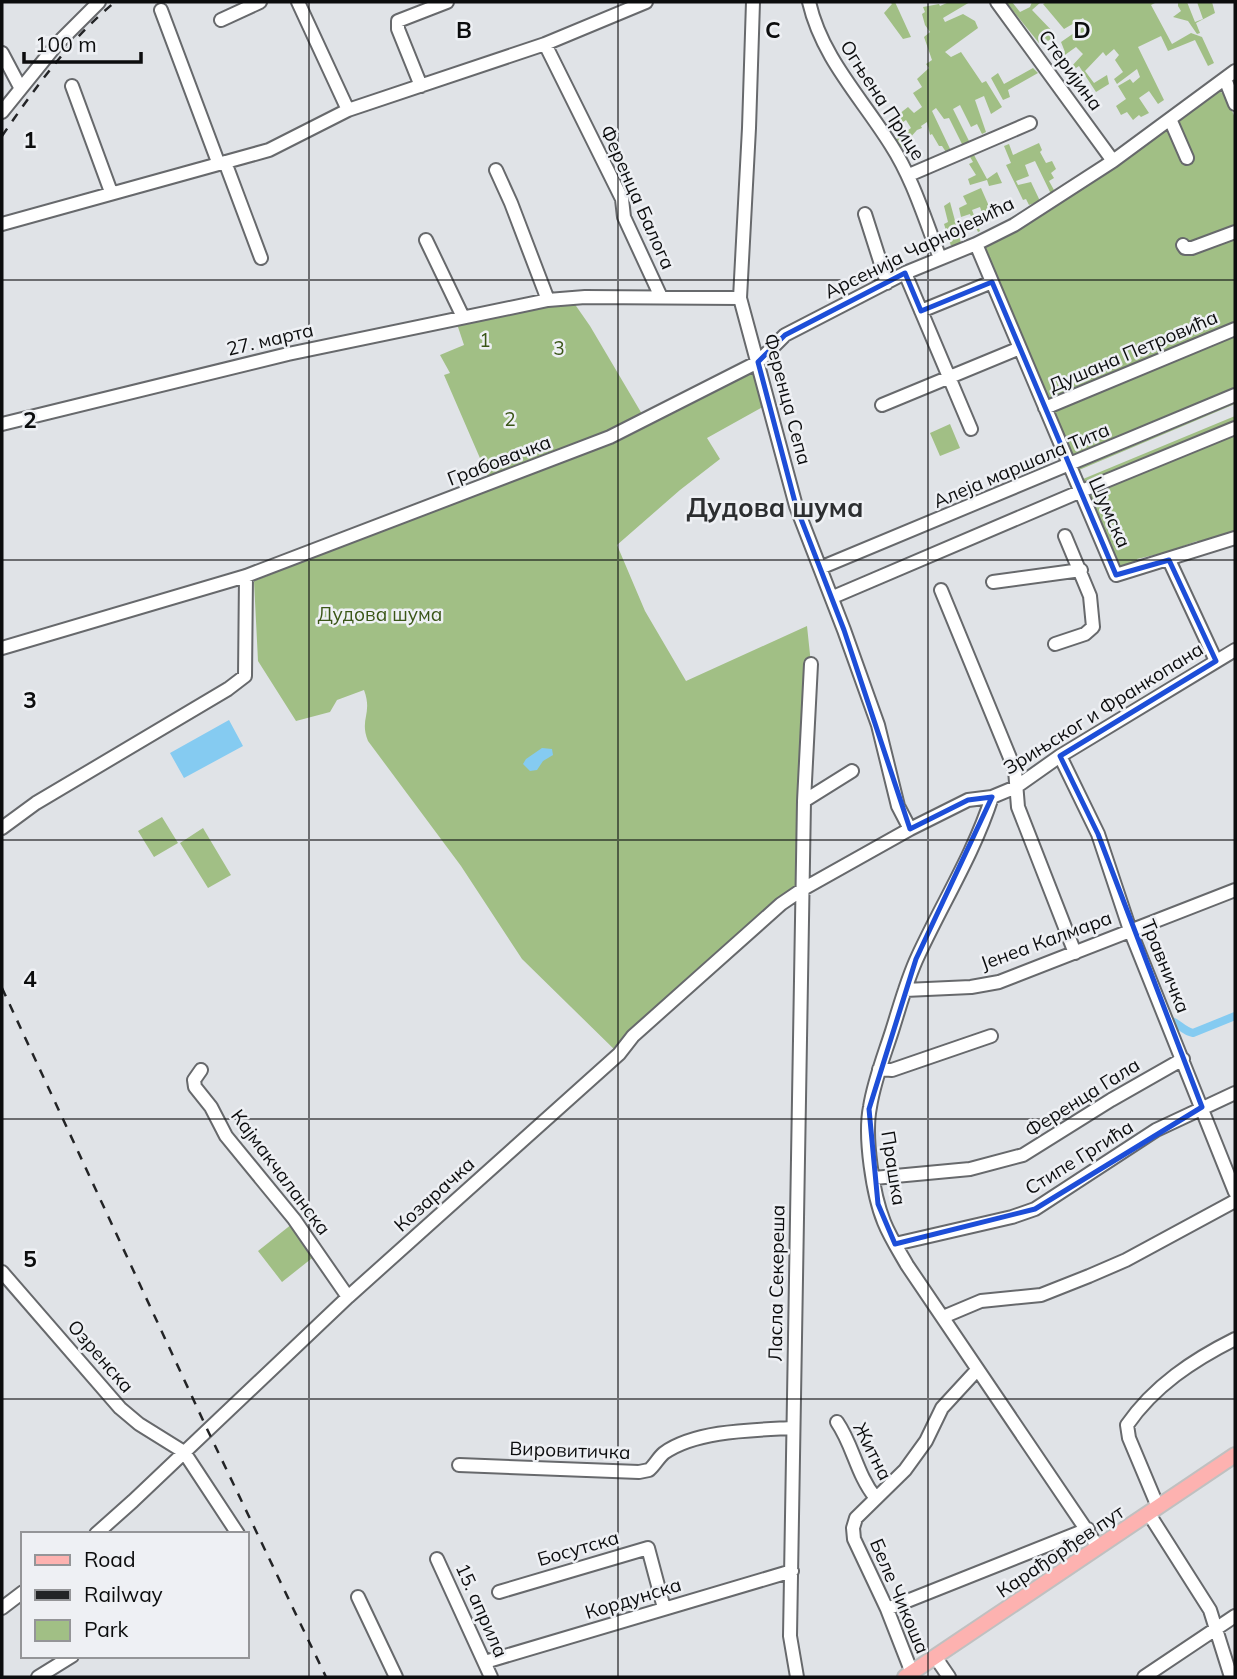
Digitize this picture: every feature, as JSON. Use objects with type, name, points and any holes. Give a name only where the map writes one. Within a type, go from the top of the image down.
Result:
[{"type":"main road","name":"Карађорђев пут","points":[[909,1675],[1235,1455]]},
{"type":"street","points":[[2,112],[57,44],[99,2]]},
{"type":"street","points":[[221,20],[260,2]]},
{"type":"street","points":[[298,2],[348,110]]},
{"type":"street","points":[[421,86],[398,29],[398,21],[447,2]]},
{"type":"street","points":[[2,224],[269,150],[348,110],[545,44],[646,2]]},
{"type":"street","name":"Ференца Сепа","points":[[753,2],[740,298],[796,506],[833,597],[878,725],[898,806],[910,829]]},
{"type":"street","name":"Огњена Прице","points":[[809,2],[814,23],[827,52],[891,144],[909,175],[940,258]]},
{"type":"street","name":"Стеријина","points":[[997,2],[1113,161]]},
{"type":"street","points":[[161,10],[261,258]]},
{"type":"street","name":"Ференца Балога","points":[[545,44],[622,199],[624,217],[661,297]]},
{"type":"street","points":[[2,52],[20,87]]},
{"type":"street","points":[[1230,75],[1235,104]]},
{"type":"street","name":"Арсенија Чарнојевића","points":[[758,362],[785,335],[905,273],[1014,225],[1113,161],[1230,75]]},
{"type":"street","points":[[72,86],[111,192]]},
{"type":"street","points":[[1170,119],[1187,158]]},
{"type":"street","points":[[909,175],[1030,123]]},
{"type":"street","points":[[496,170],[548,300]]},
{"type":"street","points":[[865,214],[887,283]]},
{"type":"street","points":[[1183,245],[1185,248],[1192,248],[1235,232]]},
{"type":"street","points":[[426,240],[463,317]]},
{"type":"street","name":"Шумска","points":[[976,244],[1116,575],[1169,560]]},
{"type":"street","points":[[905,273],[971,429]]},
{"type":"street","points":[[921,311],[992,282]]},
{"type":"street","name":"27. марта","points":[[2,424],[288,354],[548,300],[585,297],[740,298]]},
{"type":"street","name":"Душана Петровића","points":[[1045,408],[1235,329]]},
{"type":"street","points":[[883,405],[1020,348]]},
{"type":"street","name":"Грабовачка","points":[[2,634],[4,648],[246,576],[610,437],[758,362]]},
{"type":"street","name":"Алеја маршала Тита","points":[[820,568],[1235,395]]},
{"type":"street","points":[[833,597],[1235,428]]},
{"type":"street","points":[[1055,644],[1084,634],[1093,627],[1090,596],[1065,536]]},
{"type":"street","points":[[1216,661],[1169,560],[1235,538]]},
{"type":"street","points":[[993,582],[1080,570]]},
{"type":"street","points":[[2,828],[36,803],[228,689],[245,676],[246,576]]},
{"type":"street","points":[[941,590],[1015,770],[1018,807],[1075,953]]},
{"type":"street","name":"Зрињског и Франкопана","points":[[803,889],[968,800],[992,797],[1016,787],[1060,756],[1235,650]]},
{"type":"street","points":[[803,889],[804,801],[811,664]]},
{"type":"street","name":"Травничка","points":[[1060,756],[1098,834],[1130,930],[1235,1192]]},
{"type":"street","points":[[804,801],[852,771]]},
{"type":"street","name":"Прашка","points":[[992,797],[960,877],[916,959],[879,1069],[869,1109],[868,1133],[874,1178],[881,1213],[895,1244],[1098,1547]]},
{"type":"street","name":"Козарачка","points":[[98,1532],[348,1297],[619,1054],[633,1036],[713,963],[781,904],[803,889]]},
{"type":"street","name":"Ласла Секереша","points":[[797,1677],[790,1636],[803,889]]},
{"type":"street","name":"Јенеа Калмара","points":[[905,990],[971,987],[999,982],[1235,890]]},
{"type":"street","points":[[879,1069],[892,1070],[991,1036]]},
{"type":"street","name":"Ференца Гала","points":[[874,1178],[970,1169],[1023,1156],[1111,1100],[1183,1059]]},
{"type":"street","name":"Кајмакчаланска","points":[[201,1070],[194,1080],[195,1087],[211,1107],[226,1136],[294,1219],[348,1297]]},
{"type":"street","name":"Стипе Гргића","points":[[895,1244],[1012,1217],[1035,1209],[1156,1130],[1235,1093]]},
{"type":"street","points":[[943,1317],[981,1301],[1041,1294],[1089,1276],[1126,1260],[1235,1201]]},
{"type":"street","name":"Озренска","points":[[2,1272],[120,1408],[139,1424],[184,1452]]},
{"type":"street","points":[[1231,1677],[1210,1610],[1154,1511],[1127,1425],[1136,1412],[1178,1371],[1235,1339]]},
{"type":"street","name":"Беле Чикоша","points":[[909,1675],[887,1609],[858,1548],[853,1528],[856,1518],[905,1470],[926,1441],[942,1408],[977,1370]]},
{"type":"street","name":"Житна","points":[[837,1422],[875,1497]]},
{"type":"street","name":"Вировитичка","points":[[459,1465],[639,1472],[649,1470],[661,1455],[689,1442],[744,1430],[793,1428]]},
{"type":"street","points":[[184,1452],[237,1532]]},
{"type":"street","points":[[887,1609],[1088,1529]]},
{"type":"street","name":"Босутска","points":[[499,1592],[648,1548],[664,1608]]},
{"type":"street","name":"15. априла","points":[[437,1559],[491,1677]]},
{"type":"street","name":"Кордунска","points":[[485,1662],[792,1571]]},
{"type":"street","points":[[2,1608],[21,1594]]},
{"type":"street","points":[[358,1597],[396,1677]]},
{"type":"street","points":[[1144,1677],[1235,1616]]},
{"type":"street","points":[[38,1677],[69,1658]]},
{"type":"street","points":[[936,1658],[949,1677]]},
{"type":"highlighted area","points":[[905,273],[921,311],[992,282],[1116,575],[1169,560],[1216,661],[1060,756],[1098,834],[1202,1107],[1035,1209],[895,1244],[878,1204],[869,1109],[916,959],[992,797],[968,800],[910,829],[844,630],[796,506],[758,362],[785,335]]},
{"type":"green space","points":[[890,2],[895,2],[911,37],[903,39],[884,13],[892,4]]},
{"type":"green space","points":[[949,2],[970,2],[943,18],[945,22],[963,14],[975,21],[978,28],[945,52],[951,57],[961,52],[982,83],[986,81],[1002,107],[991,114],[984,96],[975,100],[986,132],[982,134],[977,124],[971,127],[960,105],[953,109],[970,143],[964,148],[949,118],[944,119],[936,108],[932,111],[952,153],[948,155],[932,134],[930,135],[927,122],[901,148],[895,140],[911,128],[906,120],[899,125],[894,118],[908,107],[914,113],[922,107],[913,93],[922,87],[917,79],[929,68],[926,64],[932,60],[924,37],[930,32],[925,25],[923,7],[940,6]]},
{"type":"green space","points":[[1006,2],[1012,2],[1020,12],[1030,7],[1032,2],[1041,2],[1032,10],[1056,35],[1039,43]]},
{"type":"green space","points":[[1157,2],[1151,5],[1172,44],[1191,33],[1202,37],[1214,63],[1208,66],[1195,40],[1168,51],[1161,36],[1138,47],[1164,100],[1158,104],[1149,91],[1139,98],[1149,113],[1141,117],[1139,115],[1133,120],[1127,112],[1121,115],[1116,106],[1126,99],[1118,86],[1130,79],[1133,83],[1140,77],[1137,69],[1117,84],[1114,79],[1123,72],[1115,60],[1119,55],[1114,49],[1106,56],[1103,52],[1085,71],[1094,83],[1107,75],[1109,84],[1096,92],[1079,66],[1073,70],[1071,67],[1083,54],[1076,47],[1055,62],[1065,52],[1061,42],[1087,24],[1083,18],[1064,29],[1043,4]]},
{"type":"green space","points":[[1178,2],[1187,2],[1195,22],[1203,19],[1197,2],[1212,2],[1215,13],[1196,23],[1200,33],[1197,34],[1188,21],[1173,17],[1181,11]]},
{"type":"green space","points":[[1033,68],[1038,73],[1008,90],[1010,97],[1003,100],[991,78],[998,73],[1004,84]]},
{"type":"green space","points":[[1217,89],[1226,96],[1235,118],[1235,389],[1071,462],[979,245]]},
{"type":"green space","points":[[1039,143],[1046,163],[1052,161],[1056,169],[1051,173],[1054,178],[1049,181],[1054,190],[1051,194],[1035,161],[1025,165],[1029,176],[1016,181],[1018,185],[1031,182],[1040,201],[1029,205],[1026,199],[1023,200],[1006,165],[1011,163],[1004,146],[1009,144],[1013,155]]},
{"type":"green space","points":[[974,155],[987,179],[997,172],[1002,183],[989,186],[987,180],[970,185],[968,179],[976,175],[969,164],[973,162],[970,157]]},
{"type":"green space","points":[[981,188],[995,220],[991,221],[989,216],[984,218],[980,207],[972,210],[980,231],[978,232],[970,214],[961,217],[959,208],[967,204],[963,196]]},
{"type":"green space","points":[[950,202],[961,243],[951,246],[944,224],[948,222],[944,206]]},
{"type":"green space","points":[[574,303],[642,414],[605,433],[489,479],[444,375],[450,373],[440,355],[464,345],[457,324],[544,306]]},
{"type":"green space","points":[[756,367],[770,403],[707,438],[720,459],[617,545],[645,611],[686,681],[807,626],[811,664],[803,889],[619,1054],[522,959],[461,866],[368,741],[364,690],[337,700],[330,712],[296,721],[258,661],[254,581],[472,495]]},
{"type":"green space","points":[[1235,397],[1235,404],[1079,470],[1077,464]]},
{"type":"green space","points":[[1235,416],[1235,425],[1086,486],[1083,479]]},
{"type":"green space","points":[[950,424],[960,448],[940,456],[930,433]]},
{"type":"green space","points":[[1235,435],[1235,535],[1201,547],[1197,541],[1137,559],[1136,566],[1117,572],[1082,493],[1091,494]]},
{"type":"green space","points":[[162,817],[178,843],[154,857],[138,831]]},
{"type":"green space","points":[[203,828],[231,875],[208,888],[180,843]]},
{"type":"green space","points":[[292,1224],[316,1255],[282,1282],[258,1251]]},
{"type":"water","points":[[229,720],[243,746],[184,778],[170,753]]},
{"type":"water","points":[[542,748],[552,749],[553,755],[543,761],[537,770],[530,771],[523,764]]},
{"type":"waterway","points":[[1166,1019],[1193,1033],[1235,1016]]},
{"type":"railway","points":[[2,136],[68,48],[115,2]]},
{"type":"railway","points":[[2,988],[326,1677]]},
{"type":"district","name":"Дудова шума","points":[[775,508]]},
{"type":"park label","name":"1","points":[[485,340]]},
{"type":"park label","name":"3","points":[[559,348]]},
{"type":"park label","name":"2","points":[[510,419]]}]
